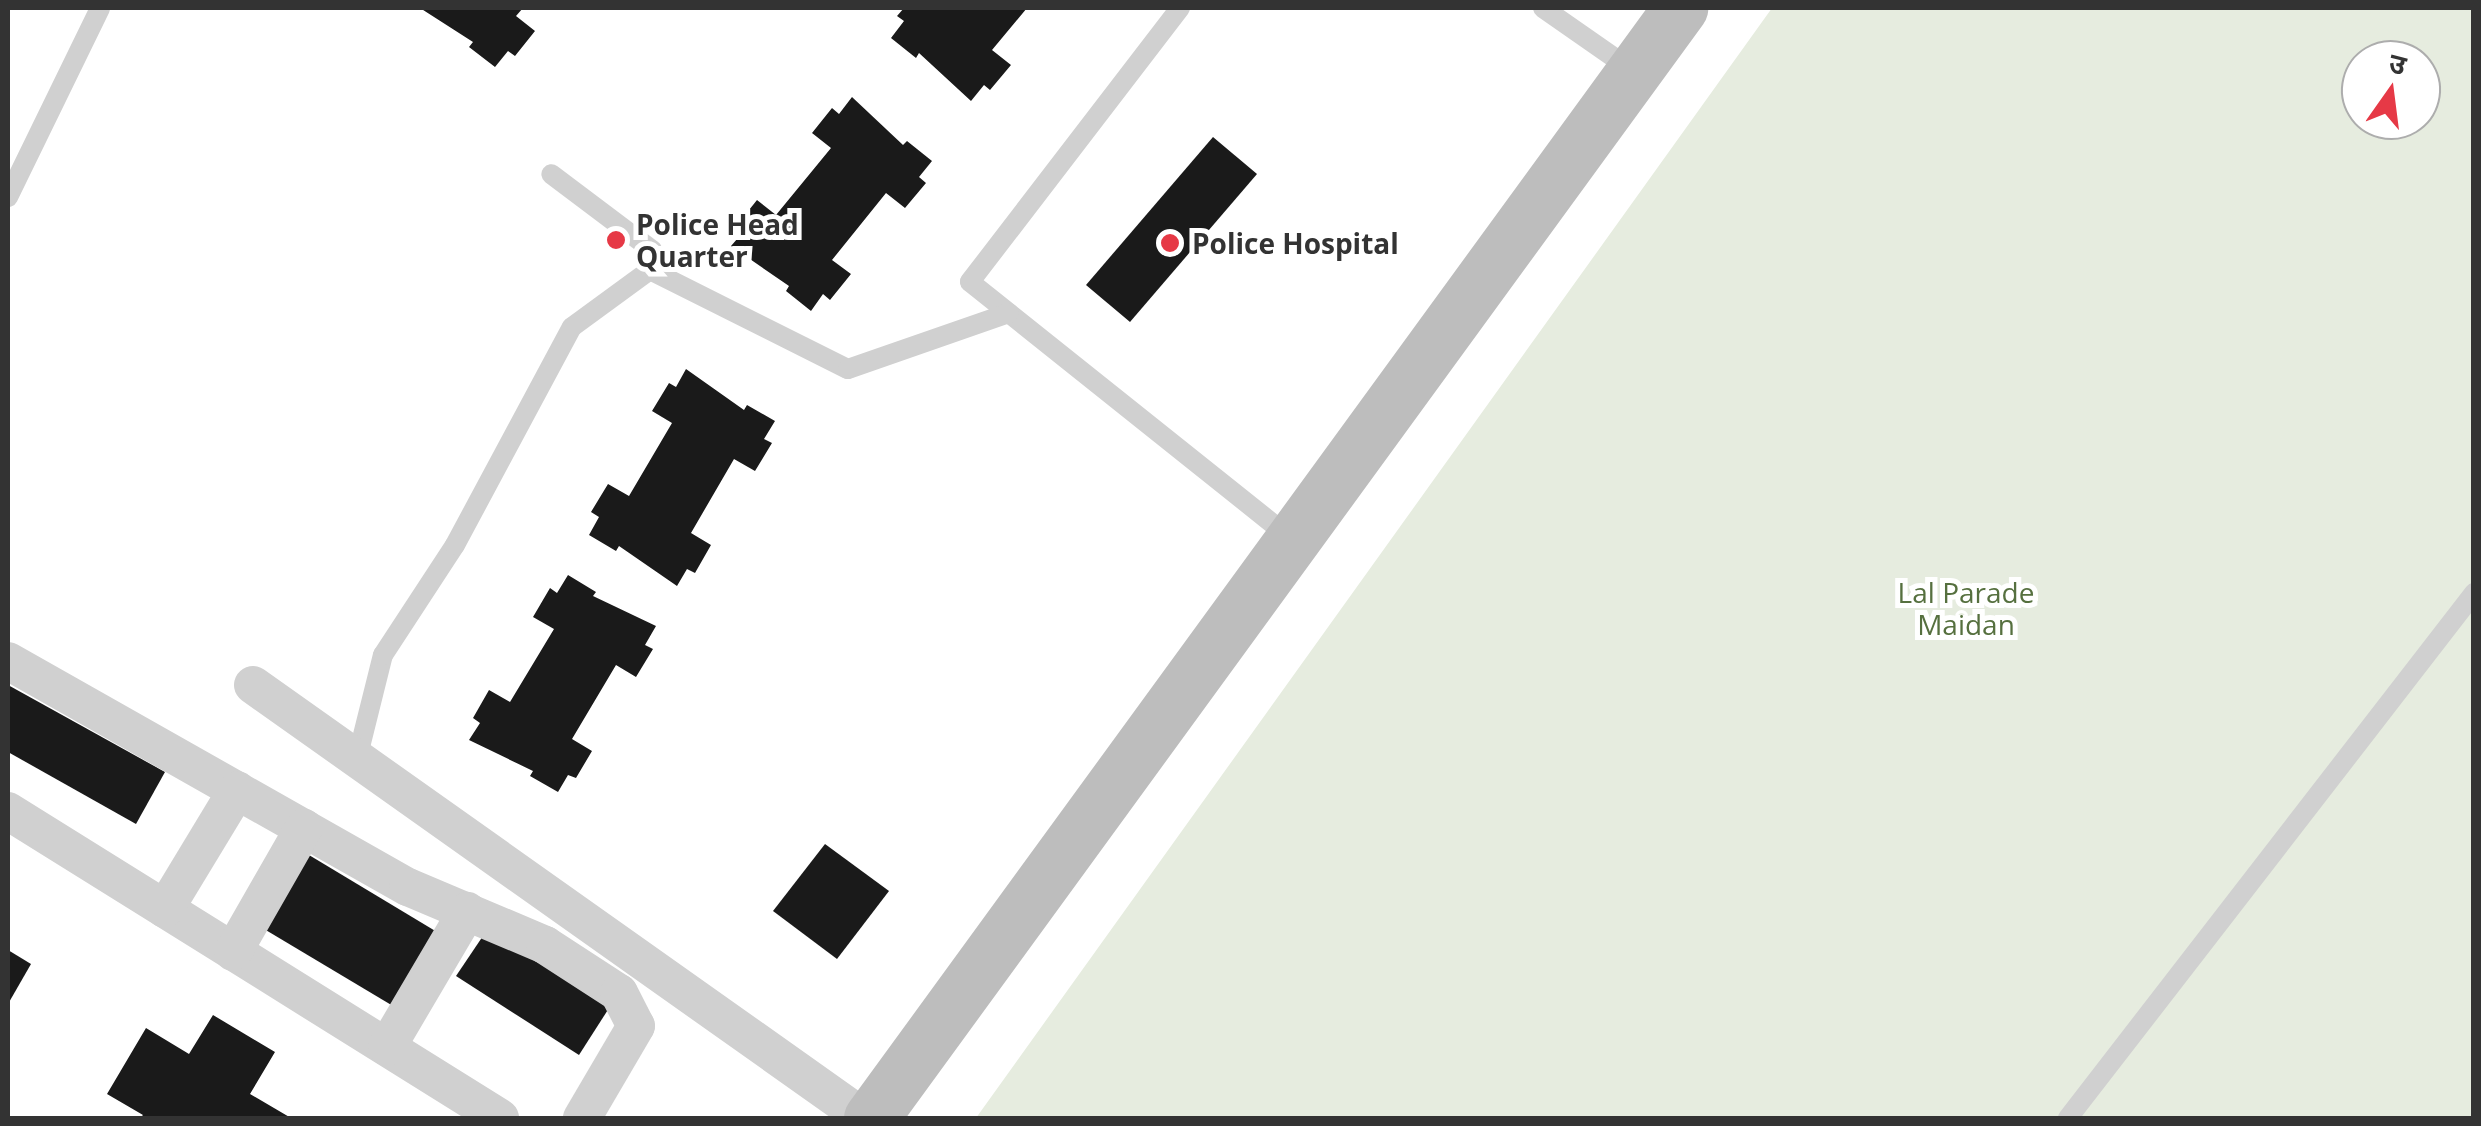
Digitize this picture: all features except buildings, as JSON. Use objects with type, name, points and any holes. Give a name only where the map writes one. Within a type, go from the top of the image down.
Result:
[{"type":"main road","points":[[868,1118],[1680,8]]},
{"type":"street","points":[[8,661],[408,887],[545,944],[619,993],[636,1026],[582,1118]]},
{"type":"street","points":[[253,685],[868,1118]]},
{"type":"street","points":[[165,910],[236,790]]},
{"type":"street","points":[[8,811],[500,1118]]},
{"type":"street","points":[[233,952],[304,828]]},
{"type":"street","points":[[386,1047],[468,910]]},
{"type":"lane","points":[[8,197],[100,8]]},
{"type":"lane","points":[[1180,8],[970,282],[1292,540]]},
{"type":"lane","points":[[1543,8],[1634,71]]},
{"type":"lane","points":[[357,759],[383,655],[455,545],[572,327],[650,270],[652,250],[551,174]]},
{"type":"lane","points":[[650,270],[848,369],[1009,313]]},
{"type":"lane","points":[[2068,1118],[2474,593]]},
{"type":"green space","name":"Lal Parade Maidan","points":[[1772,8],[2473,8],[2473,1118],[976,1118]]},
{"type":"place","name":"Police Head Quarter","points":[[616,240]]},
{"type":"place","name":"Police Hospital","points":[[1170,243]]}]
